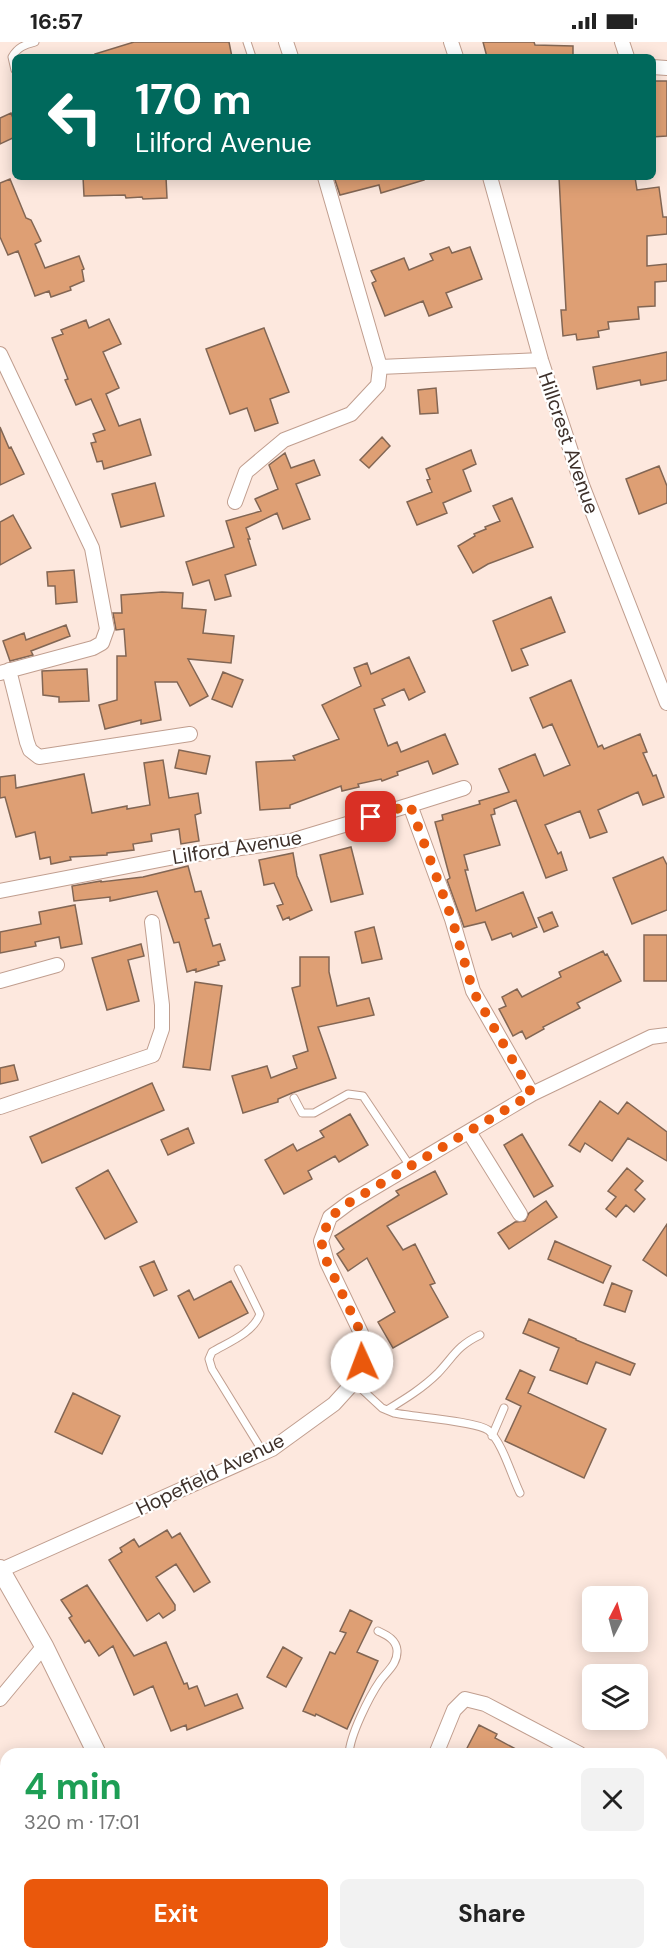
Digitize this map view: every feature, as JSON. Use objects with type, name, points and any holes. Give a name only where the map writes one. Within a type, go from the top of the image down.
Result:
[{"type":"main road","points":[[0,1569],[44,1646],[94,1748]]},
{"type":"street","points":[[235,502],[246,472],[284,440],[351,414],[378,385],[380,367],[326,180]]},
{"type":"street","name":"Hillcrest Avenue","points":[[491,180],[541,360],[582,485],[667,703]]},
{"type":"street","points":[[0,354],[92,548],[107,629],[102,643],[93,648],[5,672],[30,750],[39,757],[190,734]]},
{"type":"street","points":[[380,367],[541,360]]},
{"type":"street","name":"Lilford Avenue","points":[[0,891],[175,857],[291,841],[464,788]]},
{"type":"street","points":[[410,805],[452,919],[473,991],[532,1094]]},
{"type":"street","points":[[0,1107],[153,1055],[162,1029],[162,1017],[152,922]]},
{"type":"street","points":[[0,981],[57,965]]},
{"type":"street","name":"Hopefield Avenue","points":[[0,1569],[272,1449],[334,1404],[354,1383],[362,1362],[361,1333],[327,1262],[321,1241],[330,1217],[350,1202],[532,1094],[651,1036],[667,1035]]},
{"type":"street","points":[[651,1036],[667,1046]]},
{"type":"street","points":[[469,1132],[520,1214]]},
{"type":"street","points":[[0,1699],[44,1646]]},
{"type":"street","points":[[438,1748],[454,1710],[465,1700],[485,1704],[569,1748]]},
{"type":"lane","points":[[14,54],[21,46],[35,42]]},
{"type":"lane","points":[[294,1098],[302,1113],[314,1113],[348,1094],[363,1096],[410,1166]]},
{"type":"lane","points":[[238,1269],[260,1314],[257,1322],[249,1330],[212,1352],[209,1359],[212,1369],[263,1452]]},
{"type":"lane","points":[[387,1410],[420,1389],[437,1374],[462,1344],[480,1335]]},
{"type":"lane","points":[[354,1383],[387,1410],[473,1425],[488,1430],[504,1457],[519,1493]]},
{"type":"lane","points":[[492,1436],[504,1408]]},
{"type":"lane","points":[[350,1748],[356,1728],[380,1681],[395,1661],[397,1648],[391,1638],[378,1631]]},
{"type":"building","points":[[134,42],[229,42],[231,54],[95,54]]},
{"type":"building","points":[[483,42],[534,42],[535,45],[573,46],[573,54],[486,54]]},
{"type":"building","points":[[656,81],[667,81],[667,136],[656,137]]},
{"type":"building","points":[[11,113],[12,116],[12,138],[0,144],[0,118]]},
{"type":"building","points":[[10,179],[26,218],[31,220],[41,241],[35,244],[45,268],[79,256],[84,269],[82,270],[84,281],[70,287],[71,290],[51,297],[49,291],[35,296],[18,251],[8,255],[0,237],[0,183]]},
{"type":"building","points":[[83,180],[166,180],[167,198],[126,198],[125,195],[84,196]]},
{"type":"building","points":[[335,180],[424,180],[381,193],[379,185],[340,195]]},
{"type":"building","points":[[559,180],[635,180],[637,190],[659,187],[663,217],[667,217],[667,234],[647,236],[647,266],[667,264],[667,281],[655,282],[655,306],[638,307],[639,319],[608,322],[609,329],[598,331],[599,337],[577,340],[576,334],[563,336],[561,310],[566,310]]},
{"type":"building","points":[[449,247],[452,253],[470,247],[482,279],[446,293],[452,307],[429,316],[423,301],[385,316],[372,283],[376,281],[371,271],[404,258],[409,270],[433,260],[430,254]]},
{"type":"building","points":[[109,319],[121,344],[103,352],[119,388],[106,394],[119,426],[140,419],[151,455],[104,469],[102,461],[97,462],[91,443],[96,442],[93,434],[105,430],[91,399],[76,405],[65,380],[68,379],[52,338],[63,334],[61,330],[86,320],[89,328]]},
{"type":"building","points":[[264,328],[289,392],[270,399],[278,423],[255,431],[247,408],[230,414],[206,349]]},
{"type":"building","points":[[667,352],[667,380],[641,385],[640,380],[597,389],[593,367]]},
{"type":"building","points":[[436,388],[438,413],[420,414],[418,390]]},
{"type":"building","points":[[0,427],[24,474],[0,485]]},
{"type":"building","points":[[382,437],[390,446],[369,468],[360,460]]},
{"type":"building","points":[[471,450],[476,464],[463,470],[471,491],[443,503],[447,513],[417,525],[407,502],[432,492],[427,480],[430,479],[426,469]]},
{"type":"building","points":[[285,453],[291,468],[314,460],[320,475],[296,484],[310,519],[283,529],[277,513],[246,528],[256,565],[225,575],[231,596],[215,600],[209,580],[193,585],[186,562],[234,547],[226,521],[261,511],[255,499],[278,489],[269,465]]},
{"type":"building","points":[[659,466],[667,486],[667,503],[639,514],[626,479]]},
{"type":"building","points":[[155,483],[164,516],[121,527],[112,494]]},
{"type":"building","points":[[512,498],[533,547],[488,564],[473,573],[458,546],[475,536],[474,534],[486,529],[485,527],[500,521],[493,506]]},
{"type":"building","points":[[13,515],[31,548],[0,565],[0,522]]},
{"type":"building","points":[[74,570],[77,602],[56,604],[55,586],[48,586],[47,572]]},
{"type":"building","points":[[183,593],[182,608],[206,610],[203,633],[234,636],[231,663],[188,659],[208,696],[190,706],[177,682],[155,682],[161,720],[141,724],[141,720],[105,729],[99,705],[117,700],[117,656],[126,656],[124,629],[116,630],[113,613],[122,613],[121,595]]},
{"type":"building","points":[[551,597],[565,632],[521,649],[528,665],[512,671],[493,621]]},
{"type":"building","points":[[66,625],[70,636],[31,651],[33,655],[10,661],[3,641],[24,633],[26,640]]},
{"type":"building","points":[[409,657],[425,692],[409,700],[404,689],[382,699],[385,705],[374,709],[388,746],[397,742],[401,752],[445,734],[458,764],[433,774],[428,761],[397,772],[398,775],[382,781],[381,779],[358,784],[359,787],[342,791],[341,786],[290,805],[290,808],[260,810],[256,762],[295,760],[293,756],[339,739],[322,705],[361,686],[354,668],[367,663],[371,674]]},
{"type":"building","points":[[87,669],[89,701],[59,702],[59,697],[43,695],[42,671]]},
{"type":"building","points":[[223,672],[243,680],[232,707],[212,699]]},
{"type":"building","points":[[571,680],[598,747],[602,745],[604,749],[640,734],[647,752],[643,753],[653,776],[656,775],[664,797],[643,805],[638,792],[598,810],[607,832],[590,838],[580,811],[545,825],[558,854],[561,852],[567,870],[546,878],[516,800],[494,809],[495,814],[491,815],[500,845],[464,855],[468,870],[465,870],[476,911],[523,892],[537,927],[513,937],[511,933],[492,940],[485,922],[464,927],[447,880],[450,878],[435,822],[443,820],[442,815],[480,804],[479,801],[509,792],[499,769],[535,754],[544,776],[570,765],[552,724],[543,728],[530,698]]},
{"type":"building","points":[[179,750],[210,756],[206,774],[175,768]]},
{"type":"building","points":[[163,760],[169,798],[198,793],[201,813],[195,815],[199,841],[181,844],[179,829],[151,834],[152,841],[133,844],[134,850],[107,853],[107,855],[70,857],[71,860],[51,864],[50,857],[40,859],[35,832],[16,837],[5,797],[0,798],[0,777],[15,775],[16,788],[84,774],[92,813],[127,806],[127,809],[150,805],[144,763]]},
{"type":"building","points":[[351,847],[363,894],[331,902],[320,855]]},
{"type":"building","points":[[293,853],[297,876],[312,910],[290,920],[289,917],[283,920],[277,906],[283,904],[274,883],[264,885],[259,860]]},
{"type":"building","points":[[663,857],[667,865],[667,910],[632,924],[613,878]]},
{"type":"building","points":[[188,866],[195,892],[201,891],[209,918],[205,919],[213,946],[220,944],[225,960],[218,962],[219,965],[196,972],[196,969],[187,972],[179,942],[174,943],[157,891],[110,901],[110,897],[74,901],[72,886],[143,877]]},
{"type":"building","points":[[75,905],[82,944],[61,948],[59,937],[35,942],[36,946],[0,953],[0,932],[41,924],[39,912]]},
{"type":"building","points":[[552,912],[558,926],[544,932],[538,918]]},
{"type":"building","points":[[374,927],[382,959],[362,963],[355,932]]},
{"type":"building","points":[[644,935],[667,935],[667,981],[644,981]]},
{"type":"building","points":[[141,944],[144,956],[128,960],[139,1001],[107,1010],[92,958]]},
{"type":"building","points":[[603,951],[605,955],[607,954],[621,981],[577,1003],[580,1008],[543,1027],[544,1029],[526,1039],[522,1031],[513,1036],[499,1009],[506,1006],[502,997],[517,989],[522,997],[561,977],[559,972]]},
{"type":"building","points":[[300,957],[329,957],[329,972],[337,1006],[369,998],[374,1015],[318,1027],[336,1078],[292,1093],[278,1099],[278,1102],[243,1113],[232,1076],[267,1066],[271,1078],[297,1068],[293,1056],[308,1051],[292,988],[300,986]]},
{"type":"building","points":[[195,982],[222,986],[210,1070],[183,1067]]},
{"type":"building","points":[[14,1065],[18,1080],[0,1084],[0,1068]]},
{"type":"building","points":[[152,1083],[164,1110],[42,1163],[30,1137]]},
{"type":"building","points":[[600,1101],[618,1114],[627,1102],[667,1132],[667,1161],[628,1138],[612,1161],[585,1143],[580,1152],[569,1145]]},
{"type":"building","points":[[350,1114],[368,1145],[339,1162],[335,1156],[308,1171],[312,1179],[284,1194],[265,1160],[293,1144],[297,1151],[324,1137],[320,1131]]},
{"type":"building","points":[[188,1128],[194,1143],[168,1155],[161,1140]]},
{"type":"building","points":[[522,1134],[553,1186],[534,1197],[504,1145]]},
{"type":"building","points":[[627,1168],[643,1181],[635,1190],[645,1199],[634,1212],[626,1205],[616,1217],[606,1209],[616,1197],[608,1191]]},
{"type":"building","points":[[108,1170],[137,1222],[105,1239],[76,1188]]},
{"type":"building","points":[[435,1171],[447,1194],[387,1226],[403,1250],[415,1244],[435,1283],[430,1285],[448,1317],[393,1348],[378,1322],[395,1312],[367,1258],[348,1271],[337,1254],[344,1249],[335,1236],[399,1195],[396,1191]]},
{"type":"building","points":[[546,1201],[557,1217],[509,1249],[498,1233],[515,1222],[525,1221],[529,1213]]},
{"type":"building","points":[[667,1224],[667,1276],[643,1260]]},
{"type":"building","points":[[555,1241],[611,1266],[603,1283],[548,1259]]},
{"type":"building","points":[[154,1261],[167,1290],[154,1296],[140,1267]]},
{"type":"building","points":[[231,1281],[248,1313],[199,1338],[178,1296],[189,1290],[194,1300]]},
{"type":"building","points":[[612,1283],[632,1291],[625,1312],[604,1305]]},
{"type":"building","points":[[529,1319],[635,1364],[630,1375],[596,1362],[587,1384],[550,1370],[559,1348],[523,1333]]},
{"type":"building","points":[[520,1370],[535,1377],[528,1393],[606,1429],[584,1478],[505,1441],[521,1406],[506,1399]]},
{"type":"building","points":[[73,1393],[120,1416],[102,1454],[55,1432]]},
{"type":"building","points":[[167,1530],[172,1538],[180,1533],[210,1582],[194,1592],[176,1564],[156,1577],[175,1605],[175,1610],[163,1618],[159,1613],[147,1621],[109,1560],[122,1552],[120,1548],[134,1539],[139,1547]]},
{"type":"building","points":[[87,1585],[134,1656],[166,1642],[184,1684],[187,1683],[189,1689],[197,1686],[205,1706],[237,1694],[243,1708],[187,1730],[186,1725],[171,1731],[153,1686],[134,1695],[113,1646],[99,1656],[89,1640],[85,1643],[69,1618],[72,1616],[61,1600]]},
{"type":"building","points":[[350,1610],[372,1621],[357,1652],[378,1661],[347,1729],[316,1714],[315,1716],[303,1711],[330,1652],[335,1654],[346,1633],[340,1631]]},
{"type":"building","points":[[283,1647],[302,1658],[286,1687],[267,1677]]},
{"type":"building","points":[[479,1725],[497,1734],[495,1738],[514,1748],[467,1748]]},
{"type":"route","points":[[362,1362],[361,1333],[327,1262],[321,1241],[330,1217],[350,1202],[532,1094],[473,991],[452,919],[410,805],[371,817]]}]
